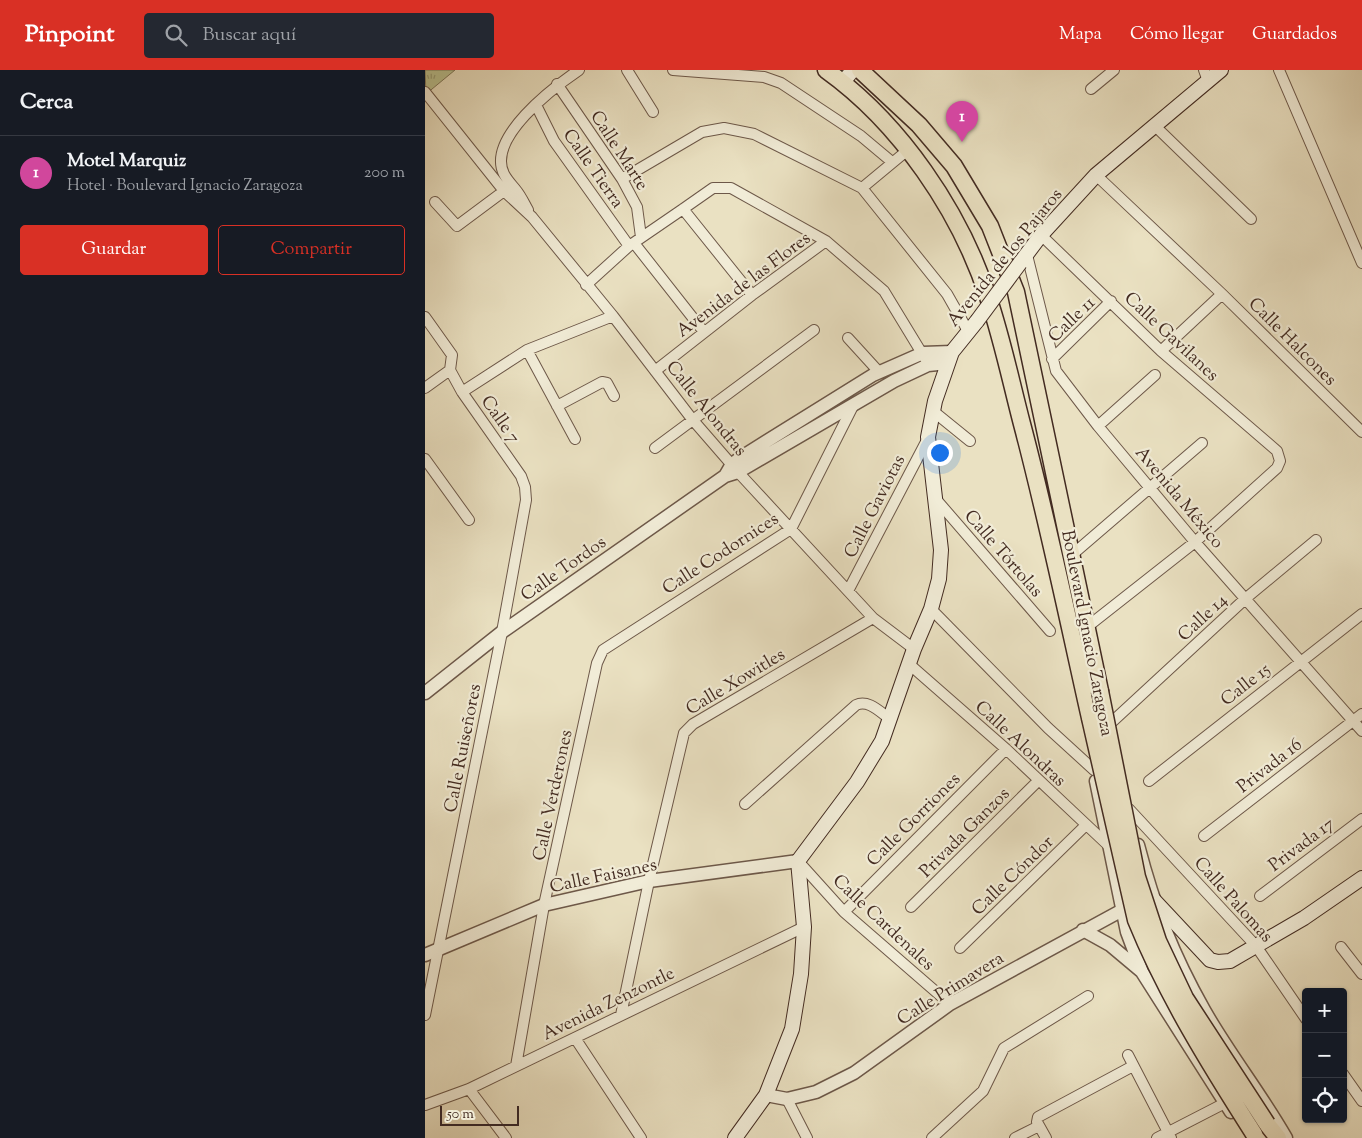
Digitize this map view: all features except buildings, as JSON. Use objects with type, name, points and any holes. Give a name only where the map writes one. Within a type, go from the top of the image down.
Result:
[{"type":"main road","name":"Boulevard Ignacio Zaragoza","points":[[826,70],[848,76],[909,149],[958,225],[988,296],[1029,448],[1075,649]]},
{"type":"main road","name":"Boulevard Ignacio Zaragoza","points":[[860,70],[919,125],[954,166],[990,226],[1017,292],[1092,650]]},
{"type":"main road","name":"Avenida de los Pajaros","points":[[935,497],[928,437],[933,411],[950,357],[1041,235],[1096,175],[1155,126],[1206,76],[1221,70]]},
{"type":"main road","points":[[736,1137],[766,1095],[792,1029],[801,974],[804,927],[798,861],[857,782],[882,741],[914,649],[931,609],[939,579],[941,550],[935,497]]},
{"type":"main road","points":[[1075,649],[1136,920],[1148,951],[1181,1015],[1254,1137]]},
{"type":"main road","points":[[1092,650],[1137,877],[1157,941],[1185,998],[1278,1138]]},
{"type":"main road","points":[[1151,897],[1210,960],[1218,962],[1229,961],[1256,946],[1304,918],[1362,878]]},
{"type":"street","points":[[532,217],[517,191],[503,174],[502,154],[523,115],[537,105],[557,84],[579,70]]},
{"type":"street","points":[[627,70],[653,112]]},
{"type":"street","points":[[673,70],[765,77],[781,83],[861,136],[893,162]]},
{"type":"street","points":[[1091,89],[1114,70]]},
{"type":"street","points":[[1279,70],[1362,263]]},
{"type":"street","name":"Calle Marte","points":[[557,84],[622,180],[637,207],[635,242]]},
{"type":"street","name":"Calle Alondras","points":[[425,92],[504,191],[532,217],[613,316],[692,419],[735,468],[873,618],[914,649]]},
{"type":"street","name":"Calle Tierra","points":[[537,105],[554,141],[704,332]]},
{"type":"street","points":[[1155,126],[1251,219]]},
{"type":"street","points":[[622,180],[695,135],[724,128],[753,134],[862,188],[973,326]]},
{"type":"street","points":[[862,188],[909,149]]},
{"type":"street","name":"Calle Halcones","points":[[1096,175],[1222,294],[1362,432]]},
{"type":"street","points":[[586,285],[635,242],[713,188],[731,188],[826,241],[884,291],[926,359]]},
{"type":"street","points":[[435,202],[457,226],[504,191]]},
{"type":"street","points":[[683,209],[752,295]]},
{"type":"street","name":"Calle Gavilanes","points":[[1041,235],[1161,351],[1277,451],[1280,461],[1277,468],[1195,542]]},
{"type":"street","name":"Avenida de las Flores","points":[[655,371],[752,295],[826,241]]},
{"type":"street","name":"Avenida México","points":[[1023,259],[1056,371],[1098,426],[1195,542],[1362,731]]},
{"type":"street","points":[[1161,351],[1222,294]]},
{"type":"street","name":"Calle 11","points":[[1052,359],[1111,301]]},
{"type":"street","points":[[462,392],[527,350],[613,316]]},
{"type":"street","name":"Calle 7","points":[[425,317],[452,355],[450,370],[462,392],[521,476],[525,487]]},
{"type":"street","points":[[655,448],[814,330]]},
{"type":"street","points":[[848,338],[879,372]]},
{"type":"street","points":[[527,350],[575,439]]},
{"type":"street","name":"Calle Tordos","points":[[425,693],[502,632],[735,468],[879,372],[926,359],[950,357]]},
{"type":"street","name":"Calle Tordos","points":[[735,468],[854,404],[894,381],[926,359]]},
{"type":"street","points":[[425,388],[450,370]]},
{"type":"street","points":[[1098,426],[1155,375]]},
{"type":"street","points":[[557,406],[601,382],[607,383],[614,396]]},
{"type":"street","name":"Calle Codornices","points":[[603,650],[791,529],[854,404]]},
{"type":"street","points":[[933,411],[970,441]]},
{"type":"street","name":"Calle Gaviotas","points":[[848,591],[928,437]]},
{"type":"street","points":[[1073,554],[1202,443]]},
{"type":"street","points":[[425,459],[469,520]]},
{"type":"street","name":"Calle Ruiseñores","points":[[425,1015],[502,632],[525,500],[525,487]]},
{"type":"street","name":"Calle Tórtolas","points":[[935,497],[1050,631]]},
{"type":"street","name":"Calle 14","points":[[1113,722],[1245,599],[1317,540]]},
{"type":"street","points":[[1087,627],[1195,542]]},
{"type":"street","points":[[931,609],[1048,728],[1094,770]]},
{"type":"street","name":"Calle 15","points":[[1149,781],[1362,614]]},
{"type":"street","name":"Calle Xowitles","points":[[621,1015],[649,882],[684,733],[693,724],[873,618]]},
{"type":"street","name":"Boulevard Ignacio Zaragoza","points":[[1075,649],[1076,677],[1127,932],[1143,972],[1225,1103],[1254,1137]]},
{"type":"street","name":"Calle Verderones","points":[[516,1066],[544,905],[597,663],[603,650]]},
{"type":"street","name":"Boulevard Ignacio Zaragoza","points":[[1092,650],[1103,674],[1129,809],[1151,897],[1165,934],[1204,1011],[1286,1138]]},
{"type":"street","name":"Calle Alondras","points":[[909,664],[1006,749],[1110,847]]},
{"type":"street","points":[[745,804],[855,705],[861,702],[867,704],[890,719]]},
{"type":"street","name":"Privada 16","points":[[1204,836],[1362,714]]},
{"type":"street","name":"Calle Gorriones","points":[[844,912],[1006,749]]},
{"type":"street","name":"Privada Ganzos","points":[[911,907],[1039,780]]},
{"type":"street","name":"Calle Palomas","points":[[1129,809],[1256,946],[1302,1013]]},
{"type":"street","name":"Privada 17","points":[[1259,896],[1362,819]]},
{"type":"street","name":"Calle Cóndor","points":[[960,948],[1086,825]]},
{"type":"street","name":"Calle Faisanes","points":[[425,956],[544,905],[649,882],[798,861]]},
{"type":"street","name":"Calle Cardenales","points":[[798,861],[844,912],[950,1004]]},
{"type":"street","name":"Calle Primavera","points":[[766,1095],[787,1099],[816,1092],[853,1073],[950,1004],[1083,930],[1151,897]]},
{"type":"street","name":"Avenida Zenzontle","points":[[425,1105],[469,1088],[516,1066],[804,927]]},
{"type":"street","points":[[1083,930],[1109,945],[1143,972]]},
{"type":"street","points":[[1341,947],[1362,974]]},
{"type":"street","points":[[932,1138],[983,1091],[1004,1048],[1088,996]]},
{"type":"street","points":[[575,1038],[641,1138]]},
{"type":"street","points":[[1128,1055],[1169,1135]]},
{"type":"street","points":[[1015,1138],[1133,1066]]},
{"type":"street","points":[[1346,1078],[1362,1101]]},
{"type":"street","points":[[469,1088],[506,1138]]},
{"type":"street","points":[[787,1099],[807,1138]]},
{"type":"street","points":[[1157,1138],[1169,1135],[1225,1103]]},
{"type":"street","points":[[1038,1123],[1046,1138]]},
{"type":"green space","points":[[425,70],[455,70],[426,94]]},
{"type":"place","name":"Motel Marquiz","points":[[962,142]]}]
